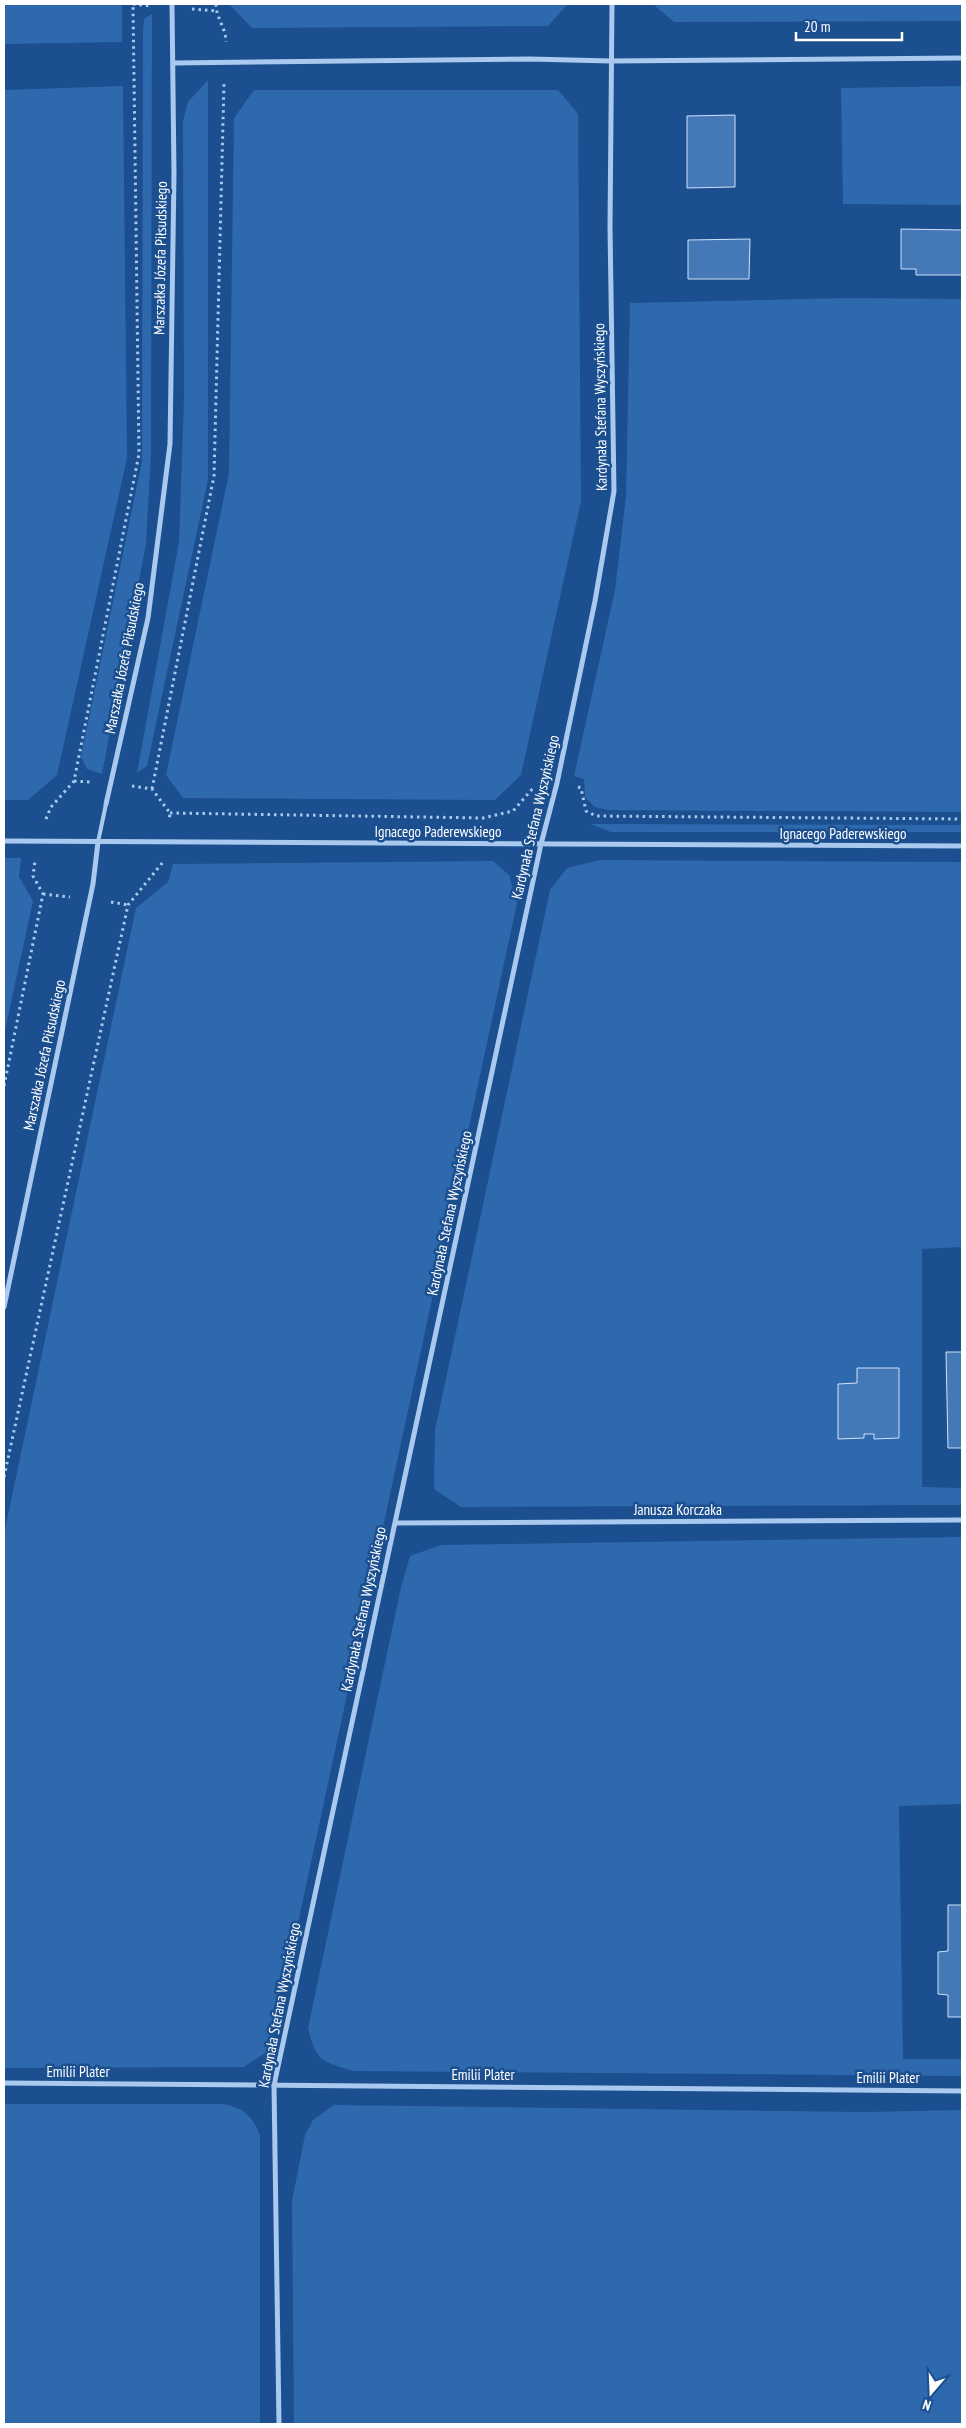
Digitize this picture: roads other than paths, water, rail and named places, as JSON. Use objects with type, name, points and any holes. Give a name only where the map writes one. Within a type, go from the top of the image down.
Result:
[{"type":"street","name":"Marszałka Józefa Piłsudskiego","points":[[106,804],[148,618],[170,444],[174,174],[172,4]]},
{"type":"street","name":"Kardynała Stefana Wyszyńskiego","points":[[279,2424],[274,2085],[541,844],[557,783],[595,602],[614,491],[610,227],[612,4]]},
{"type":"street","points":[[173,63],[530,59],[611,61],[962,58]]},
{"type":"street","name":"Ignacego Paderewskiego","points":[[4,841],[962,846]]},
{"type":"street","name":"Marszałka Józefa Piłsudskiego","points":[[4,1306],[92,884],[98,842]]},
{"type":"street","name":"Janusza Korczaka","points":[[395,1524],[962,1520]]},
{"type":"street","name":"Emilii Plater","points":[[4,2083],[962,2090]]},
{"type":"lane","name":"Marszałka Józefa Piłsudskiego","points":[[98,842],[106,804]]}]
